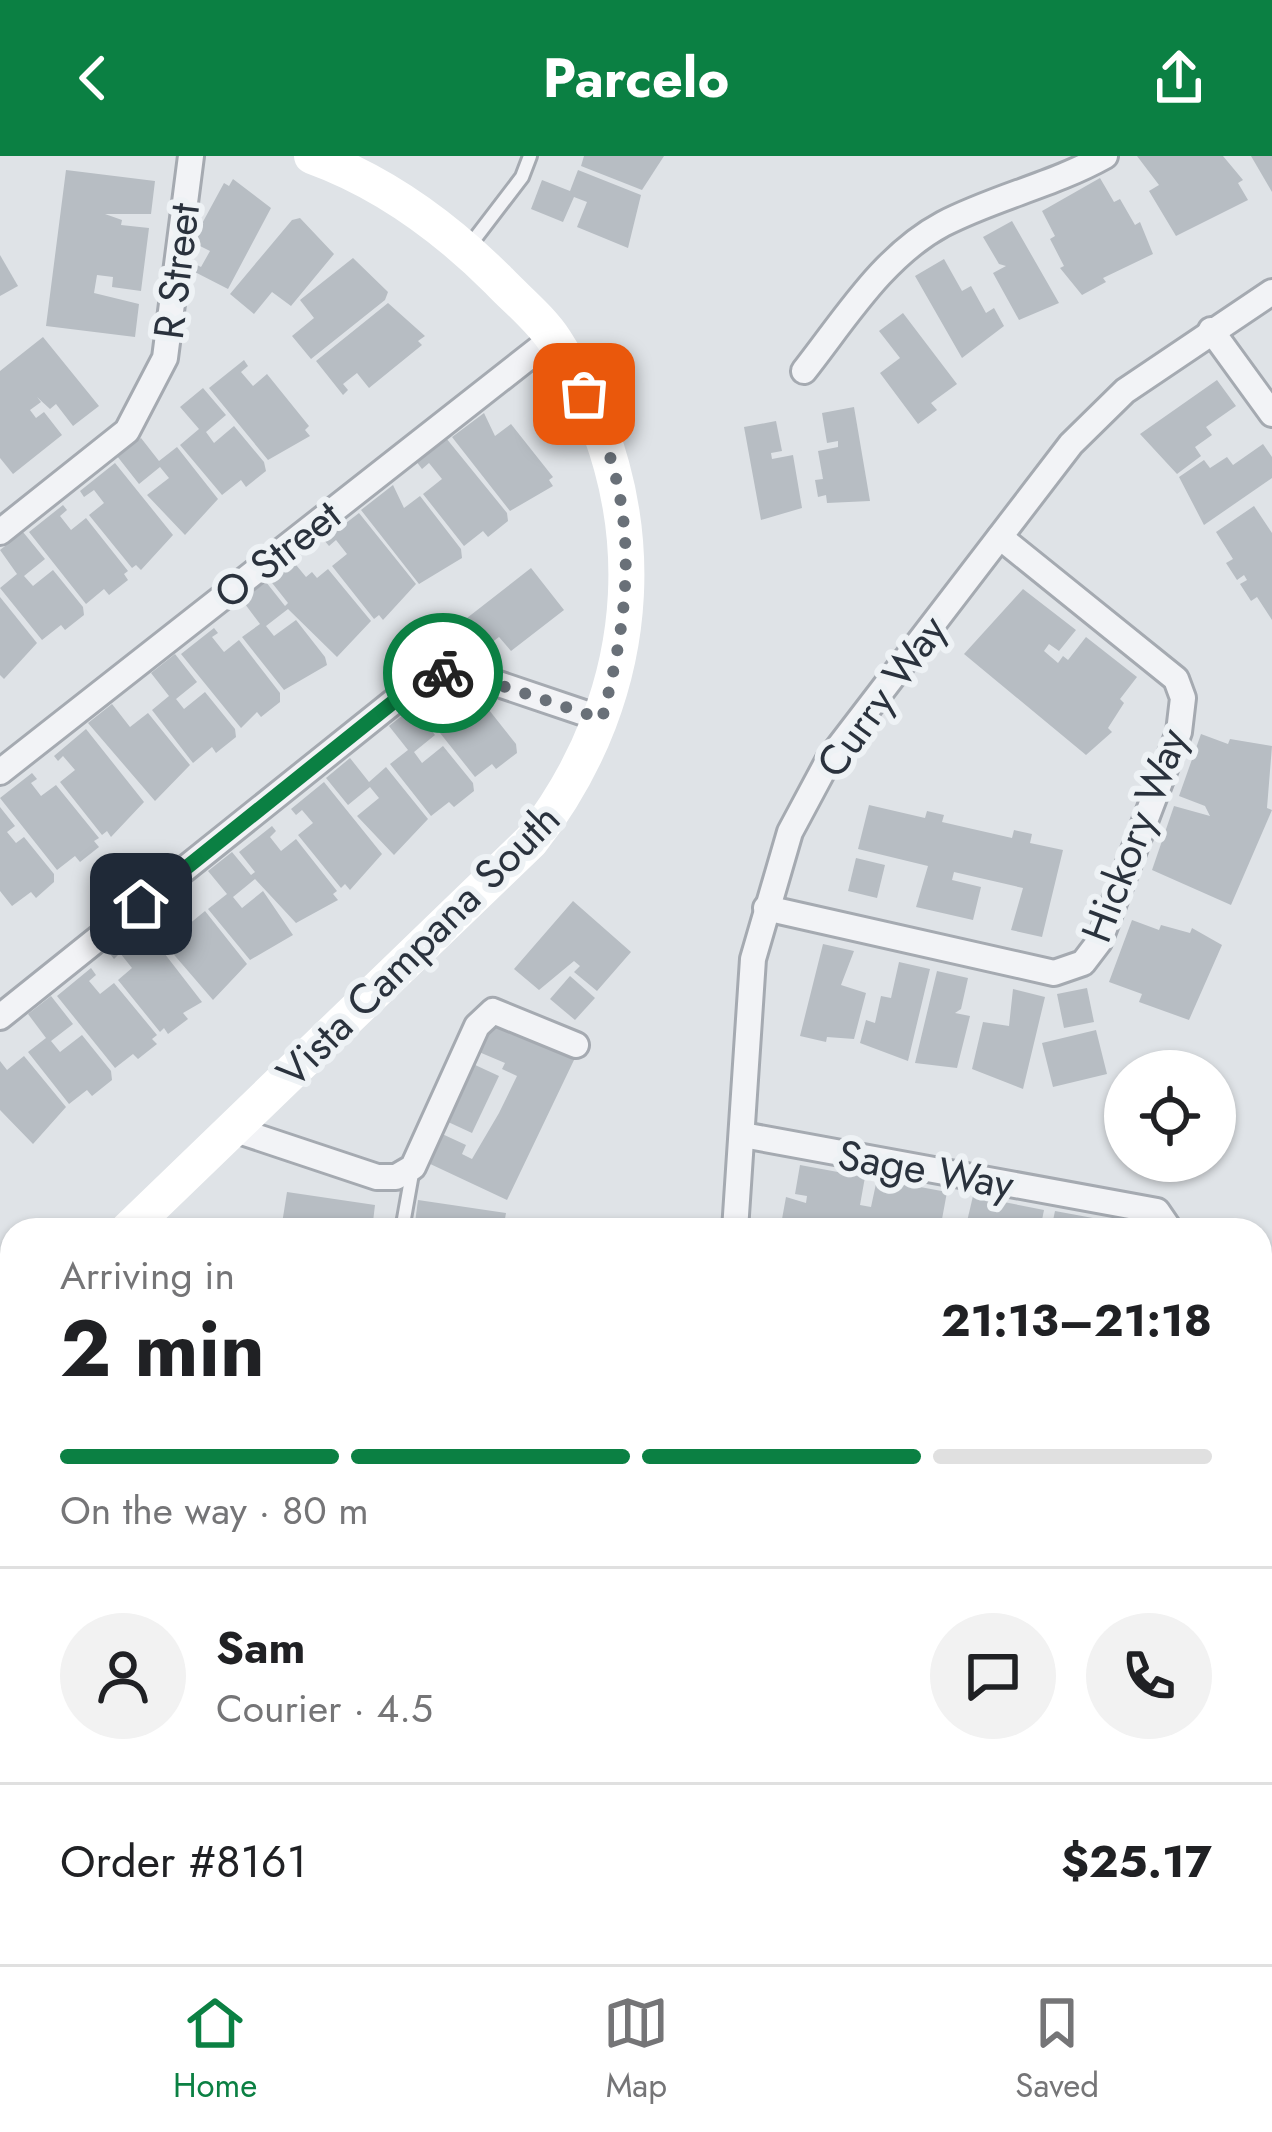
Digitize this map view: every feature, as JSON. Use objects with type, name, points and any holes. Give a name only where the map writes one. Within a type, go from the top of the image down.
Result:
[{"type":"street","name":"R Street","points":[[0,532],[127,431],[166,358],[190,156]]},
{"type":"street","name":"Vista Campana South","points":[[140,1218],[531,841],[570,791],[602,719],[624,633],[628,549],[615,469],[599,423],[554,337],[445,226],[312,156]]},
{"type":"street","points":[[804,371],[884,268],[942,225],[1070,175],[1105,156]]},
{"type":"street","name":"Curry Way","points":[[736,1218],[753,959],[790,832],[828,761],[1070,444],[1125,391],[1272,292]]},
{"type":"street","points":[[1211,330],[1272,414]]},
{"type":"street","name":"O Street","points":[[0,772],[554,337]]},
{"type":"street","name":"Hickory Way","points":[[766,908],[1054,973],[1083,963],[1099,942],[1180,732],[1183,698],[1176,679],[1000,537]]},
{"type":"street","points":[[0,1017],[422,679],[454,670],[602,719]]},
{"type":"street","points":[[233,1129],[377,1177],[396,1177],[413,1167],[477,1026],[493,1011],[576,1045]]},
{"type":"street","name":"Sage Way","points":[[743,1135],[1157,1211],[1162,1218]]},
{"type":"lane","points":[[467,249],[522,177],[530,156]]},
{"type":"lane","points":[[404,1218],[413,1167]]},
{"type":"building","points":[[584,156],[664,156],[642,190],[581,166]]},
{"type":"building","points":[[1137,156],[1223,156],[1243,180],[1238,183],[1248,200],[1176,236],[1149,191],[1159,185]]},
{"type":"building","points":[[1251,156],[1272,156],[1272,192]]},
{"type":"building","points":[[66,170],[155,181],[151,214],[105,214],[122,220],[121,225],[149,228],[141,291],[112,287],[113,277],[97,275],[94,293],[139,304],[135,337],[46,326]]},
{"type":"building","points":[[578,170],[641,195],[628,248],[577,227],[587,202],[574,197],[563,222],[531,209],[542,180],[570,191]]},
{"type":"building","points":[[1100,178],[1114,202],[1120,199],[1135,225],[1140,222],[1153,254],[1103,278],[1106,282],[1082,295],[1060,268],[1064,266],[1050,239],[1055,236],[1042,211]]},
{"type":"building","points":[[233,179],[271,208],[228,289],[189,269],[193,263],[201,267],[210,251],[192,242],[224,183],[229,186]]},
{"type":"building","points":[[300,218],[334,254],[291,306],[272,292],[254,314],[230,294],[292,220]]},
{"type":"building","points":[[1012,221],[1059,303],[1019,320],[993,273],[1006,266],[999,264],[983,237]]},
{"type":"building","points":[[0,255],[18,286],[0,296]]},
{"type":"building","points":[[353,258],[388,292],[385,300],[311,359],[292,336],[314,318],[300,300]]},
{"type":"building","points":[[944,259],[962,291],[971,286],[986,313],[994,308],[1004,326],[962,358],[915,276]]},
{"type":"building","points":[[388,303],[425,336],[418,341],[422,345],[369,388],[357,373],[343,384],[348,390],[343,395],[316,361]]},
{"type":"building","points":[[903,313],[957,384],[931,403],[937,410],[918,424],[880,373],[900,358],[879,331]]},
{"type":"building","points":[[43,337],[99,406],[73,426],[56,404],[50,409],[37,397],[41,402],[30,410],[36,418],[44,412],[62,435],[13,474],[0,458],[0,371]]},
{"type":"building","points":[[244,360],[248,366],[241,372],[253,386],[267,374],[309,426],[305,430],[310,436],[268,460],[209,388]]},
{"type":"building","points":[[1217,380],[1236,406],[1206,427],[1212,435],[1195,447],[1201,456],[1177,474],[1140,434]]},
{"type":"building","points":[[203,388],[226,415],[206,432],[214,443],[234,426],[266,471],[246,487],[241,480],[222,495],[180,445],[199,429],[180,407]]},
{"type":"building","points":[[854,407],[870,501],[827,503],[826,495],[818,497],[815,480],[823,479],[818,451],[838,447],[838,441],[827,443],[822,413]]},
{"type":"building","points":[[484,413],[495,436],[511,424],[553,477],[549,480],[553,486],[510,511],[452,437]]},
{"type":"building","points":[[776,421],[782,451],[771,453],[772,459],[793,455],[802,508],[761,520],[744,427]]},
{"type":"building","points":[[141,438],[159,461],[177,447],[218,499],[185,535],[147,495],[169,478],[160,467],[139,484],[117,456]]},
{"type":"building","points":[[446,438],[507,513],[508,521],[488,537],[483,531],[464,546],[423,494],[442,479],[429,463],[422,469],[416,461]]},
{"type":"building","points":[[1263,444],[1272,457],[1272,478],[1204,525],[1179,477],[1204,460],[1210,468],[1227,457],[1233,465]]},
{"type":"building","points":[[115,463],[173,535],[141,570],[136,565],[132,568],[89,515],[104,503],[94,490],[84,497],[80,491]]},
{"type":"building","points":[[393,485],[404,508],[420,496],[461,549],[462,558],[419,584],[361,510]]},
{"type":"building","points":[[63,505],[67,510],[60,516],[71,530],[86,518],[128,571],[124,574],[128,580],[109,595],[104,589],[86,604],[29,532]]},
{"type":"building","points":[[1254,506],[1272,533],[1272,620],[1257,597],[1251,601],[1240,584],[1247,580],[1244,575],[1237,580],[1226,563],[1233,559],[1216,532]]},
{"type":"building","points":[[359,513],[416,584],[383,620],[379,615],[374,619],[332,566],[347,554],[336,540],[329,546],[324,540]]},
{"type":"building","points":[[23,532],[45,559],[24,576],[33,586],[53,570],[83,607],[84,615],[42,640],[0,588],[17,574],[0,550]]},
{"type":"building","points":[[292,560],[306,577],[312,572],[317,578],[328,569],[371,621],[337,657],[288,609],[266,626],[274,636],[296,620],[325,657],[327,665],[284,690],[242,637],[260,624],[242,600],[266,582],[285,606],[288,603],[269,579]]},
{"type":"building","points":[[531,568],[564,610],[511,651],[499,637],[491,643],[497,651],[492,655],[486,648],[480,653],[458,625]]},
{"type":"building","points":[[1023,589],[1076,630],[1059,651],[1049,644],[1044,651],[1058,663],[1063,656],[1068,660],[1086,637],[1137,677],[1120,699],[1124,703],[1108,728],[1112,732],[1086,755],[964,654]]},
{"type":"building","points":[[0,597],[37,643],[4,679],[0,675]]},
{"type":"building","points":[[214,628],[218,633],[212,637],[224,652],[239,640],[280,693],[280,702],[261,717],[257,712],[241,728],[181,654]]},
{"type":"building","points":[[175,654],[197,682],[176,699],[184,709],[205,692],[235,729],[236,737],[216,753],[212,747],[193,763],[152,710],[169,696],[151,673]]},
{"type":"building","points":[[444,683],[460,689],[453,695],[459,702],[474,691],[516,744],[517,753],[475,777],[417,704]]},
{"type":"building","points":[[112,704],[130,727],[148,713],[190,765],[155,801],[88,723]]},
{"type":"building","points":[[413,707],[435,735],[414,752],[422,763],[443,746],[473,783],[474,791],[454,807],[449,802],[431,816],[390,764],[408,750],[389,726]]},
{"type":"building","points":[[86,729],[144,802],[111,837],[107,831],[102,835],[60,782],[75,770],[63,756],[58,761],[54,756]]},
{"type":"building","points":[[1201,734],[1228,744],[1230,739],[1272,746],[1267,808],[1272,810],[1231,905],[1152,870],[1174,806],[1210,816],[1205,806],[1179,796]]},
{"type":"building","points":[[350,758],[369,782],[386,767],[428,819],[394,855],[357,816],[379,798],[370,787],[348,805],[326,778]]},
{"type":"building","points":[[32,773],[37,779],[31,783],[41,796],[56,785],[99,838],[94,841],[99,847],[80,862],[75,856],[57,870],[0,798]]},
{"type":"building","points":[[324,782],[382,854],[350,890],[345,884],[341,888],[298,835],[313,823],[302,810],[296,815],[291,809]]},
{"type":"building","points":[[869,805],[925,818],[927,811],[944,815],[942,822],[1012,838],[1014,830],[1032,834],[1030,843],[1063,850],[1042,937],[1011,930],[1023,888],[954,872],[952,880],[981,887],[973,920],[916,907],[928,866],[858,849]]},
{"type":"building","points":[[0,807],[15,826],[7,832],[16,843],[24,837],[54,874],[54,882],[36,898],[31,892],[12,906],[0,891]]},
{"type":"building","points":[[272,826],[276,831],[270,837],[281,851],[296,839],[337,891],[333,894],[338,900],[296,923],[255,879],[233,897],[242,908],[263,891],[293,935],[250,960],[208,909],[227,894],[208,871],[232,852],[251,875],[255,872],[239,852]]},
{"type":"building","points":[[856,858],[885,865],[877,898],[848,891]]},
{"type":"building","points":[[573,901],[631,952],[597,991],[574,972],[580,966],[574,961],[539,990],[514,969]]},
{"type":"building","points":[[169,902],[188,925],[205,911],[247,964],[213,1000],[145,921]]},
{"type":"building","points":[[1132,920],[1159,930],[1161,925],[1190,933],[1192,928],[1222,945],[1189,1020],[1139,1002],[1142,994],[1109,982]]},
{"type":"building","points":[[144,927],[202,1002],[183,1013],[188,1019],[168,1034],[164,1028],[160,1032],[118,980],[132,968],[120,953],[114,959],[110,954]]},
{"type":"building","points":[[823,944],[854,951],[841,985],[866,993],[854,1039],[827,1037],[826,1042],[800,1036]]},
{"type":"building","points":[[899,962],[930,969],[908,1061],[860,1043],[866,1020],[875,1023],[881,996],[891,998]]},
{"type":"building","points":[[91,968],[96,975],[89,981],[100,994],[114,983],[157,1035],[152,1039],[157,1044],[138,1059],[133,1054],[115,1068],[57,996]]},
{"type":"building","points":[[937,971],[968,978],[961,1009],[955,1013],[970,1016],[957,1068],[915,1063]]},
{"type":"building","points":[[570,976],[595,998],[575,1020],[550,999]]},
{"type":"building","points":[[1087,988],[1094,1022],[1064,1028],[1057,994]]},
{"type":"building","points":[[1013,989],[1045,997],[1023,1089],[972,1069],[983,1022],[1009,1026]]},
{"type":"building","points":[[51,996],[73,1024],[51,1041],[60,1052],[82,1035],[111,1071],[112,1080],[92,1096],[87,1090],[69,1104],[28,1052],[46,1038],[28,1014]]},
{"type":"building","points":[[494,1022],[574,1060],[507,1200],[426,1162],[440,1133],[466,1145],[462,1154],[472,1159],[517,1076],[502,1069],[505,1063],[479,1052]]},
{"type":"building","points":[[1096,1030],[1104,1075],[1053,1087],[1042,1043]]},
{"type":"building","points":[[24,1056],[66,1107],[33,1144],[0,1110],[0,1061],[7,1070]]},
{"type":"building","points":[[473,1064],[499,1076],[472,1133],[446,1121]]},
{"type":"building","points":[[800,1165],[865,1177],[860,1205],[871,1207],[877,1179],[947,1192],[942,1218],[782,1218],[786,1197],[806,1203],[807,1196],[795,1194]]},
{"type":"building","points":[[287,1192],[375,1205],[373,1218],[283,1218]]},
{"type":"building","points":[[973,1196],[1044,1210],[1042,1218],[968,1218]]},
{"type":"building","points":[[418,1200],[506,1213],[505,1218],[416,1218]]},
{"type":"building","points":[[1055,1211],[1093,1218],[1054,1218]]},
{"type":"way so far","points":[[443,673],[454,670],[602,719],[624,633],[628,549],[615,469],[584,394]]},
{"type":"route","points":[[141,904],[422,679],[443,673]]}]
